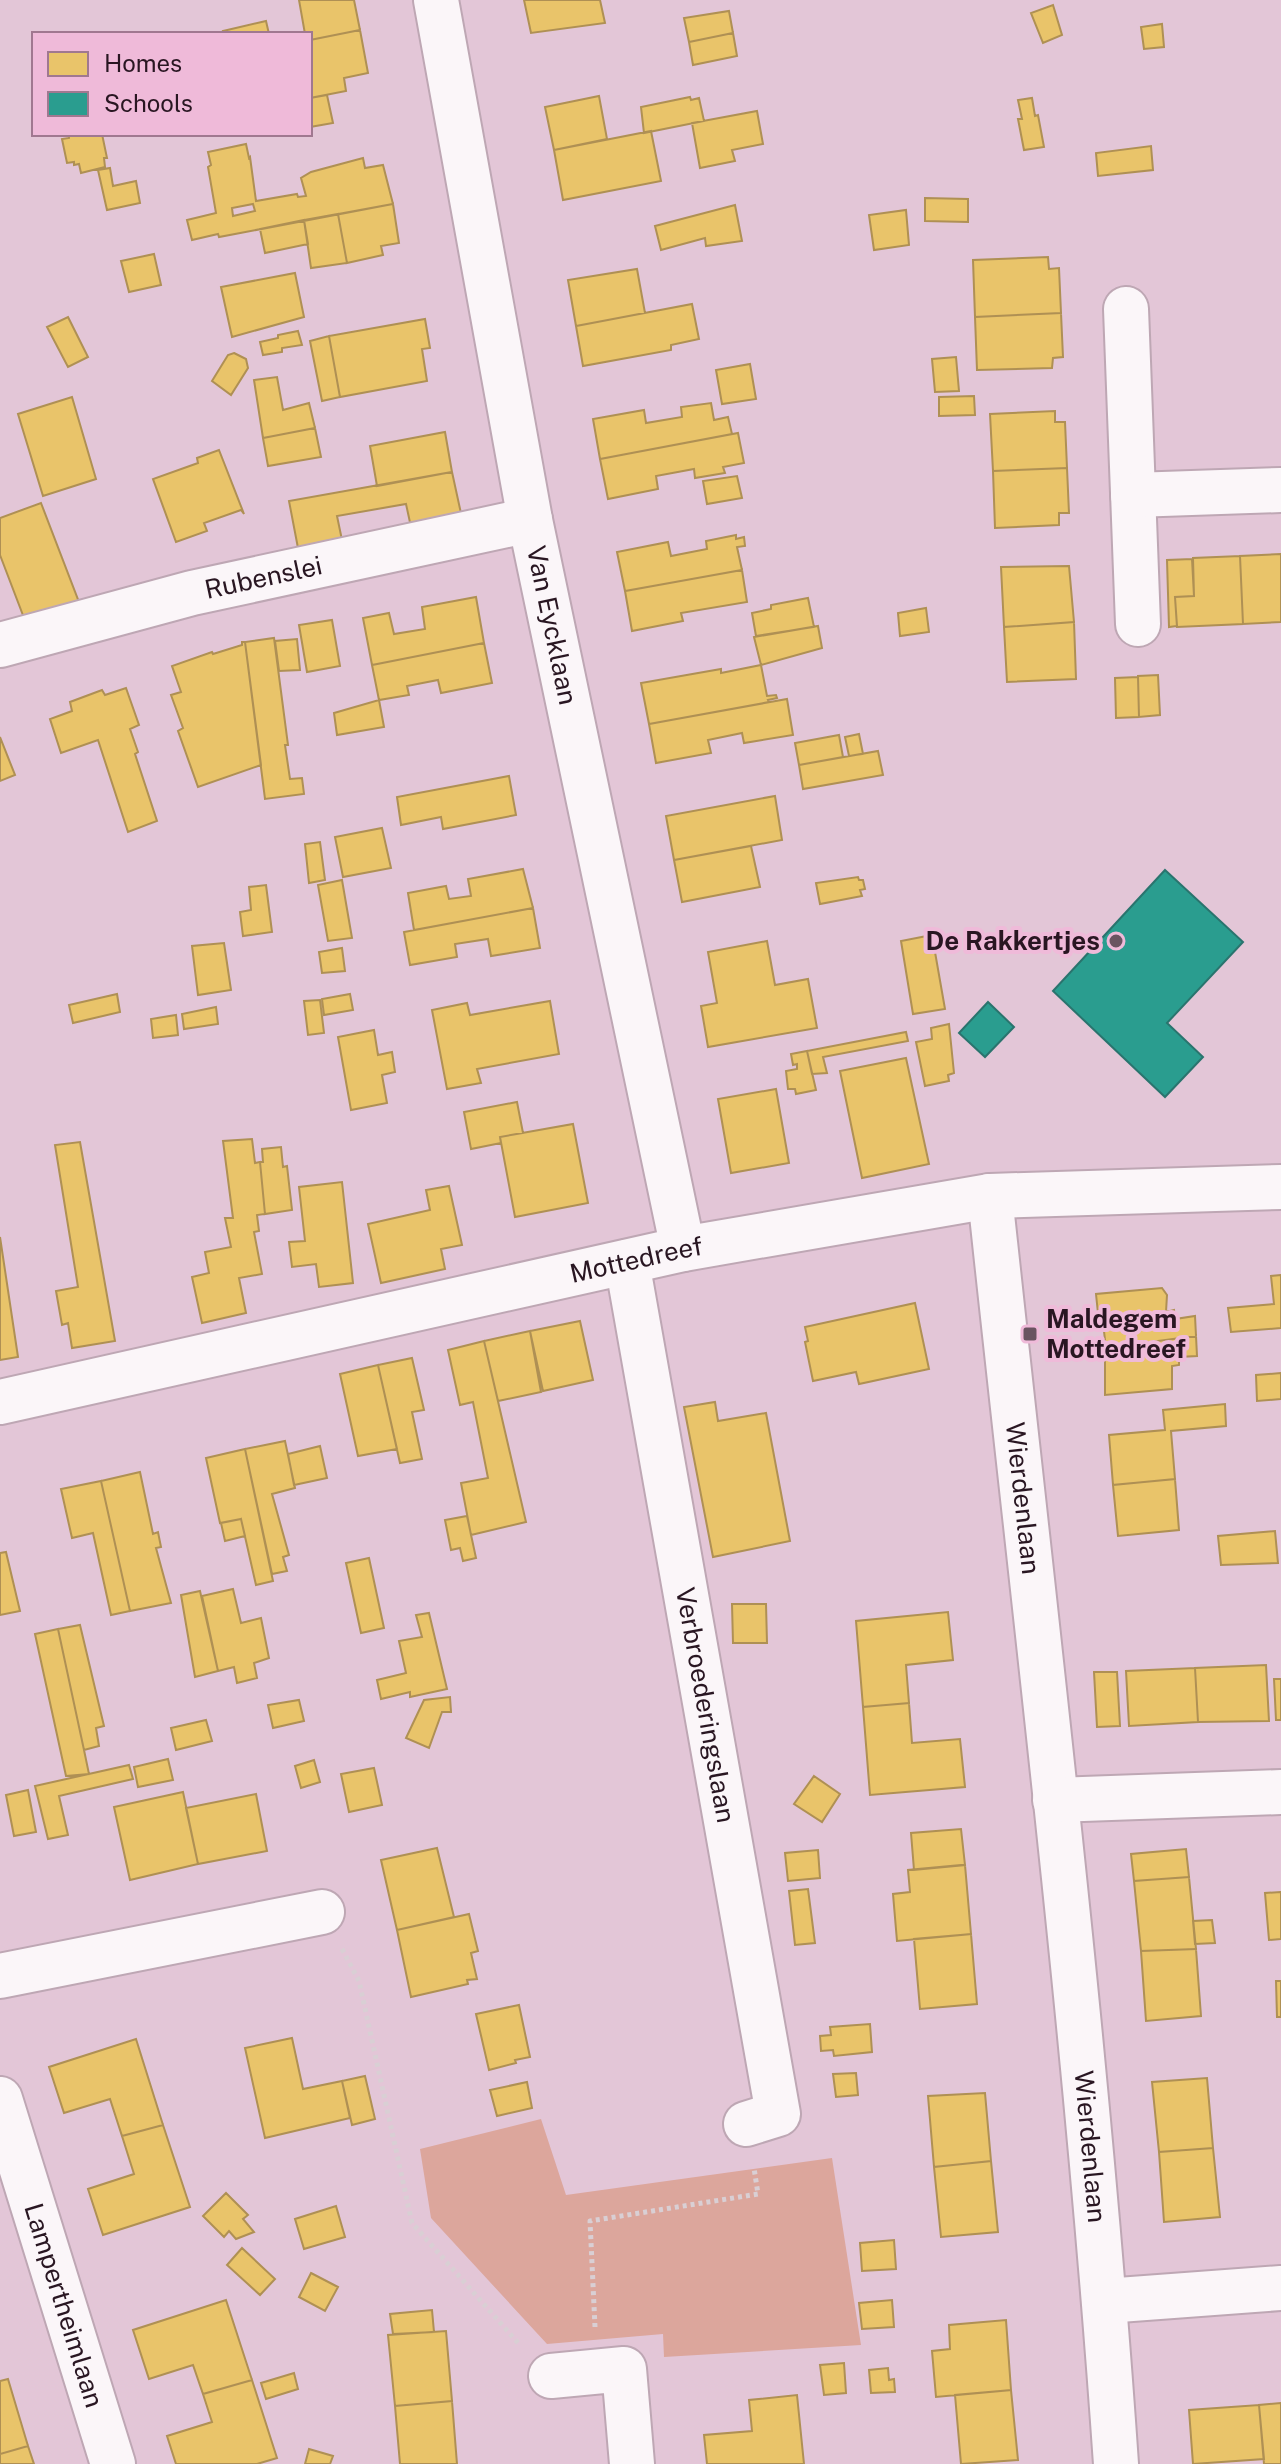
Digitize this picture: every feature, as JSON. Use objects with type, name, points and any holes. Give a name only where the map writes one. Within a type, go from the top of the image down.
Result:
[{"type":"street","name":"Van Eycklaan","points":[[436,0],[530,520],[683,1249]]},
{"type":"street","points":[[1126,309],[1138,624]]},
{"type":"street","points":[[1133,495],[1281,490]]},
{"type":"street","name":"Rubenslei","points":[[0,645],[192,593],[530,520]]},
{"type":"street","name":"Mottedreef","points":[[0,1402],[683,1249],[990,1196],[1281,1187]]},
{"type":"street","name":"Wierdenlaan","points":[[990,1196],[1105,2301],[1116,2464]]},
{"type":"street","name":"Verbroederingslaan","points":[[627,1262],[778,2114],[746,2124]]},
{"type":"street","points":[[1055,1800],[1281,1792]]},
{"type":"street","points":[[0,1976],[322,1912]]},
{"type":"street","name":"Lampertheimlaan","points":[[0,2099],[113,2464]]},
{"type":"street","points":[[1105,2301],[1281,2288]]},
{"type":"street","points":[[551,2376],[624,2369],[632,2464]]},
{"type":"path","points":[[322,1912],[359,1981],[412,2223],[499,2323],[551,2376]]},
{"type":"path","points":[[596,2372],[590,2221],[758,2194],[746,2124]]},
{"type":"shaded area","points":[[541,2119],[566,2195],[832,2158],[861,2345],[664,2357],[663,2334],[547,2344],[431,2218],[420,2149]]},
{"type":"building: Homes","points":[[299,0],[354,0],[360,30],[312,40],[312,32],[305,32]]},
{"type":"building: Homes","points":[[524,0],[600,0],[605,23],[531,33]]},
{"type":"building: Homes","points":[[1053,5],[1062,35],[1043,43],[1031,13]]},
{"type":"building: Homes","points":[[729,11],[733,33],[689,42],[684,18]]},
{"type":"building: Homes","points":[[266,21],[269,32],[223,32]]},
{"type":"building: Homes","points":[[1162,24],[1164,47],[1144,49],[1141,27]]},
{"type":"building: Homes","points":[[360,30],[368,73],[344,78],[346,91],[312,98],[312,40]]},
{"type":"building: Homes","points":[[733,33],[737,56],[693,65],[689,42]]},
{"type":"building: Homes","points":[[327,95],[333,123],[312,127],[312,98]]},
{"type":"building: Homes","points":[[599,96],[607,139],[554,150],[545,107]]},
{"type":"building: Homes","points":[[690,97],[691,100],[699,98],[704,121],[644,133],[641,107]]},
{"type":"building: Homes","points":[[1032,98],[1044,147],[1024,150],[1018,100]]},
{"type":"building: Homes","points":[[757,111],[763,144],[732,150],[735,161],[700,168],[692,123]]},
{"type":"building: Homes","points":[[651,131],[661,181],[563,200],[554,150]]},
{"type":"building: Homes","points":[[102,136],[107,158],[104,158],[105,167],[81,173],[79,164],[67,163],[62,139]]},
{"type":"building: Homes","points":[[246,144],[256,201],[297,194],[298,197],[306,196],[301,178],[311,172],[363,158],[365,168],[383,165],[393,204],[192,240],[187,220],[216,213],[208,152]],"holes":[[[253,204],[255,211],[233,216],[232,208]]]},
{"type":"building: Homes","points":[[1151,146],[1153,170],[1098,176],[1096,153]]},
{"type":"building: Homes","points":[[110,168],[113,186],[136,181],[140,203],[107,210],[98,170]]},
{"type":"building: Homes","points":[[925,198],[968,199],[968,222],[925,221]]},
{"type":"building: Homes","points":[[393,204],[399,243],[381,246],[383,255],[347,263],[338,214]]},
{"type":"building: Homes","points":[[735,205],[742,241],[706,246],[705,238],[661,250],[655,226]]},
{"type":"building: Homes","points":[[906,210],[909,245],[874,250],[869,215]]},
{"type":"building: Homes","points":[[338,214],[347,263],[311,268],[304,220]]},
{"type":"building: Homes","points":[[304,220],[308,244],[265,253],[260,229]]},
{"type":"building: Homes","points":[[154,254],[161,285],[129,292],[121,261]]},
{"type":"building: Homes","points":[[1048,257],[1049,269],[1059,268],[1061,313],[975,317],[973,260]]},
{"type":"building: Homes","points":[[637,269],[645,313],[576,326],[568,280]]},
{"type":"building: Homes","points":[[295,273],[304,317],[232,337],[221,287]]},
{"type":"building: Homes","points":[[692,304],[699,339],[671,345],[671,350],[583,366],[576,326]]},
{"type":"building: Homes","points":[[1061,313],[1063,357],[1053,358],[1052,368],[977,370],[975,317]]},
{"type":"building: Homes","points":[[68,317],[88,357],[68,367],[47,327]]},
{"type":"building: Homes","points":[[425,319],[430,348],[422,349],[427,381],[340,397],[329,336]]},
{"type":"building: Homes","points":[[298,331],[302,345],[263,355],[260,342]]},
{"type":"building: Homes","points":[[329,336],[340,397],[322,401],[310,341]]},
{"type":"building: Homes","points":[[234,353],[246,359],[248,368],[231,395],[212,381],[228,355]]},
{"type":"building: Homes","points":[[956,357],[959,391],[935,392],[932,359]]},
{"type":"building: Homes","points":[[750,364],[756,399],[722,404],[716,370]]},
{"type":"building: Homes","points":[[277,377],[283,410],[309,403],[315,428],[263,438],[254,380]]},
{"type":"building: Homes","points":[[974,396],[975,415],[939,416],[939,397]]},
{"type":"building: Homes","points":[[72,397],[96,479],[43,496],[18,414]]},
{"type":"building: Homes","points":[[711,403],[714,420],[728,417],[732,434],[600,459],[593,419],[644,410],[646,423],[682,417],[681,407]]},
{"type":"building: Homes","points":[[1055,411],[1055,422],[1065,422],[1067,468],[993,471],[990,414]]},
{"type":"building: Homes","points":[[315,428],[321,457],[268,466],[263,438]]},
{"type":"building: Homes","points":[[445,432],[452,472],[377,486],[370,446]]},
{"type":"building: Homes","points":[[738,433],[744,463],[723,467],[725,473],[695,478],[694,469],[656,476],[658,489],[608,499],[600,459]]},
{"type":"building: Homes","points":[[219,450],[244,514],[241,510],[204,523],[207,531],[176,542],[153,479],[198,463],[197,458]]},
{"type":"building: Homes","points":[[1067,468],[1069,513],[1059,513],[1059,525],[995,528],[993,471]]},
{"type":"building: Homes","points":[[452,472],[462,518],[411,527],[406,504],[337,516],[342,540],[298,548],[289,501]]},
{"type":"building: Homes","points":[[737,476],[742,498],[707,504],[703,481]]},
{"type":"building: Homes","points":[[41,503],[82,610],[29,631],[0,555],[0,518]]},
{"type":"building: Homes","points":[[736,535],[736,539],[744,537],[745,546],[737,547],[742,570],[625,591],[617,552],[668,542],[671,556],[707,549],[706,541]]},
{"type":"building: Homes","points":[[1281,554],[1281,622],[1243,624],[1240,556]]},
{"type":"building: Homes","points":[[1240,556],[1243,624],[1177,627],[1175,597],[1194,596],[1193,558]]},
{"type":"building: Homes","points":[[1192,559],[1194,596],[1175,597],[1177,626],[1169,627],[1167,560]]},
{"type":"building: Homes","points":[[1069,566],[1074,622],[1004,627],[1001,567]]},
{"type":"building: Homes","points":[[742,570],[747,602],[681,613],[683,621],[632,631],[625,591]]},
{"type":"building: Homes","points":[[476,597],[484,643],[372,665],[363,618],[389,613],[394,634],[425,629],[422,607]]},
{"type":"building: Homes","points":[[808,598],[814,627],[756,636],[752,613],[771,609],[771,605]]},
{"type":"building: Homes","points":[[926,608],[929,632],[900,636],[898,613]]},
{"type":"building: Homes","points":[[332,620],[340,666],[307,672],[299,625]]},
{"type":"building: Homes","points":[[1074,622],[1076,679],[1007,682],[1004,627]]},
{"type":"building: Homes","points":[[818,626],[822,648],[761,665],[754,637]]},
{"type":"building: Homes","points":[[274,638],[290,779],[302,778],[304,794],[265,799],[245,642]]},
{"type":"building: Homes","points":[[297,639],[300,670],[279,671],[275,641]]},
{"type":"building: Homes","points":[[245,642],[261,765],[198,787],[178,731],[183,728],[171,695],[181,692],[172,666],[242,645]]},
{"type":"building: Homes","points":[[484,643],[492,683],[441,693],[438,680],[407,686],[409,695],[379,700],[372,665]]},
{"type":"building: Homes","points":[[761,665],[767,696],[776,695],[777,698],[649,724],[641,683]]},
{"type":"building: Homes","points":[[1158,675],[1160,715],[1139,717],[1138,676]]},
{"type":"building: Homes","points":[[1138,677],[1139,717],[1116,718],[1115,678]]},
{"type":"building: Homes","points":[[126,688],[139,725],[130,729],[138,752],[135,754],[157,821],[128,832],[98,740],[61,753],[50,719],[72,711],[70,702],[102,690],[105,695]]},
{"type":"building: Homes","points":[[787,699],[793,735],[744,743],[742,733],[708,740],[711,753],[656,763],[649,724]]},
{"type":"building: Homes","points":[[379,700],[384,727],[337,735],[334,713]]},
{"type":"building: Homes","points":[[859,734],[863,754],[849,756],[845,737]]},
{"type":"building: Homes","points":[[839,735],[843,757],[799,765],[795,743]]},
{"type":"building: Homes","points":[[0,737],[15,775],[0,781]]},
{"type":"building: Homes","points":[[878,751],[883,775],[803,789],[799,765]]},
{"type":"building: Homes","points":[[509,776],[516,815],[443,829],[441,817],[401,825],[397,797]]},
{"type":"building: Homes","points":[[775,796],[782,840],[674,860],[666,816]]},
{"type":"building: Homes","points":[[382,828],[391,868],[343,877],[335,837]]},
{"type":"building: Homes","points":[[320,842],[325,880],[309,883],[305,844]]},
{"type":"building: Homes","points":[[751,846],[760,887],[682,902],[674,860]]},
{"type":"building: Homes","points":[[523,869],[533,908],[414,930],[408,893],[446,886],[449,899],[471,896],[468,879]]},
{"type":"building: Homes","points":[[858,877],[863,880],[865,889],[860,890],[862,896],[820,904],[816,883]]},
{"type":"building: Homes","points":[[342,880],[352,938],[328,941],[318,885]]},
{"type":"building: Homes","points":[[266,885],[272,932],[243,936],[240,912],[251,910],[249,887]]},
{"type":"building: Homes","points":[[533,908],[540,948],[491,956],[488,939],[455,944],[457,957],[410,965],[404,932]]},
{"type":"building: Homes","points":[[932,935],[945,1009],[913,1014],[901,941]]},
{"type":"building: Homes","points":[[767,941],[775,985],[808,979],[817,1028],[708,1047],[701,1006],[717,1003],[708,952]]},
{"type":"building: Homes","points":[[224,943],[231,990],[198,995],[192,946]]},
{"type":"building: Homes","points":[[342,948],[345,971],[322,973],[319,952]]},
{"type":"building: Homes","points":[[117,994],[120,1012],[73,1023],[69,1005]]},
{"type":"building: Homes","points":[[350,994],[353,1010],[324,1015],[322,999]]},
{"type":"building: Homes","points":[[320,1000],[324,1033],[308,1035],[304,1001]]},
{"type":"building: Homes","points":[[550,1001],[559,1054],[477,1069],[481,1083],[447,1089],[432,1010],[467,1003],[470,1015]]},
{"type":"building: Homes","points":[[216,1007],[218,1024],[184,1029],[182,1014]]},
{"type":"building: Homes","points":[[176,1015],[178,1035],[153,1038],[151,1019]]},
{"type":"building: Homes","points":[[949,1024],[954,1073],[948,1075],[949,1081],[925,1086],[916,1042],[932,1039],[931,1028]]},
{"type":"building: Homes","points":[[374,1030],[378,1055],[392,1052],[395,1072],[382,1075],[387,1103],[351,1110],[338,1037]]},
{"type":"building: Homes","points":[[906,1032],[908,1041],[823,1057],[827,1073],[812,1074],[807,1051]]},
{"type":"building: Homes","points":[[807,1051],[816,1090],[796,1094],[795,1089],[788,1089],[786,1071],[797,1069],[791,1054]]},
{"type":"building: Homes","points":[[906,1058],[929,1164],[862,1178],[840,1071]]},
{"type":"building: Homes","points":[[776,1089],[789,1163],[731,1173],[718,1099]]},
{"type":"building: Homes","points":[[517,1102],[523,1133],[500,1137],[501,1143],[471,1149],[464,1112]]},
{"type":"building: Homes","points":[[573,1124],[588,1203],[515,1217],[500,1137]]},
{"type":"building: Homes","points":[[252,1139],[255,1163],[260,1162],[265,1214],[257,1215],[259,1231],[254,1232],[262,1274],[239,1278],[246,1313],[202,1323],[192,1277],[209,1273],[205,1252],[231,1247],[225,1218],[233,1218],[223,1141]]},
{"type":"building: Homes","points":[[80,1142],[115,1341],[72,1348],[68,1323],[62,1325],[56,1291],[78,1287],[55,1145]]},
{"type":"building: Homes","points":[[281,1147],[283,1167],[287,1166],[292,1210],[265,1214],[260,1162],[263,1162],[262,1149]]},
{"type":"building: Homes","points":[[342,1182],[353,1283],[319,1287],[316,1264],[292,1267],[289,1242],[305,1241],[299,1187]]},
{"type":"building: Homes","points":[[449,1186],[462,1245],[441,1249],[445,1269],[381,1283],[368,1224],[430,1210],[426,1190]]},
{"type":"building: Homes","points":[[0,1237],[18,1357],[0,1360]]},
{"type":"building: Homes","points":[[1281,1275],[1281,1328],[1231,1332],[1228,1308],[1274,1304],[1271,1276]]},
{"type":"building: Homes","points":[[1162,1288],[1167,1295],[1166,1312],[1174,1310],[1175,1319],[1195,1316],[1196,1336],[1106,1348],[1096,1294]]},
{"type":"building: Homes","points":[[915,1303],[929,1369],[859,1384],[856,1372],[813,1381],[805,1327]]},
{"type":"building: Homes","points":[[580,1321],[593,1380],[543,1391],[530,1331]]},
{"type":"building: Homes","points":[[530,1331],[541,1392],[498,1401],[484,1341]]},
{"type":"building: Homes","points":[[1196,1336],[1197,1356],[1179,1357],[1179,1365],[1172,1366],[1172,1389],[1105,1395],[1105,1344],[1106,1348]]},
{"type":"building: Homes","points":[[484,1341],[526,1522],[471,1535],[461,1483],[488,1478],[473,1402],[460,1405],[448,1350]]},
{"type":"building: Homes","points":[[412,1358],[424,1410],[412,1412],[422,1459],[400,1463],[378,1365]]},
{"type":"building: Homes","points":[[378,1365],[397,1449],[358,1456],[340,1374]]},
{"type":"building: Homes","points":[[1281,1373],[1281,1399],[1257,1401],[1256,1375]]},
{"type":"building: Homes","points":[[715,1402],[718,1421],[766,1413],[790,1541],[713,1557],[684,1407]]},
{"type":"building: Homes","points":[[1225,1404],[1226,1426],[1171,1431],[1175,1479],[1113,1485],[1109,1435],[1165,1430],[1163,1410]]},
{"type":"building: Homes","points":[[285,1441],[295,1488],[272,1494],[289,1555],[283,1557],[287,1571],[272,1574],[245,1449]]},
{"type":"building: Homes","points":[[320,1446],[327,1478],[294,1485],[288,1454]]},
{"type":"building: Homes","points":[[245,1449],[273,1581],[256,1585],[241,1519],[220,1523],[206,1458]]},
{"type":"building: Homes","points":[[140,1472],[153,1534],[158,1532],[161,1547],[156,1548],[171,1603],[130,1611],[101,1481]]},
{"type":"building: Homes","points":[[1175,1479],[1179,1530],[1118,1536],[1113,1485]]},
{"type":"building: Homes","points":[[101,1481],[130,1611],[111,1615],[93,1533],[72,1538],[61,1489]]},
{"type":"building: Homes","points":[[467,1516],[476,1558],[463,1561],[460,1548],[451,1550],[445,1520]]},
{"type":"building: Homes","points":[[241,1519],[245,1536],[225,1541],[221,1523]]},
{"type":"building: Homes","points":[[1275,1531],[1278,1563],[1221,1565],[1218,1536]]},
{"type":"building: Homes","points":[[6,1552],[20,1611],[0,1615],[0,1553]]},
{"type":"building: Homes","points":[[369,1558],[384,1628],[361,1633],[346,1563]]},
{"type":"building: Homes","points":[[233,1589],[241,1623],[261,1618],[269,1658],[254,1663],[257,1678],[237,1683],[234,1667],[218,1671],[202,1596]]},
{"type":"building: Homes","points":[[200,1591],[218,1671],[195,1677],[181,1595]]},
{"type":"building: Homes","points":[[732,1604],[766,1604],[767,1643],[733,1643]]},
{"type":"building: Homes","points":[[948,1612],[953,1660],[906,1665],[909,1703],[863,1707],[856,1621]]},
{"type":"building: Homes","points":[[429,1613],[447,1689],[410,1697],[410,1692],[381,1699],[377,1680],[406,1673],[399,1641],[422,1637],[416,1615]]},
{"type":"building: Homes","points":[[80,1625],[104,1726],[96,1728],[99,1746],[84,1750],[58,1629]]},
{"type":"building: Homes","points":[[58,1629],[89,1774],[66,1776],[35,1634]]},
{"type":"building: Homes","points":[[1266,1665],[1269,1721],[1198,1722],[1195,1668]]},
{"type":"building: Homes","points":[[1195,1668],[1198,1722],[1129,1726],[1126,1671]]},
{"type":"building: Homes","points":[[1094,1672],[1117,1672],[1120,1726],[1097,1727]]},
{"type":"building: Homes","points":[[1274,1679],[1281,1679],[1281,1720],[1276,1720]]},
{"type":"building: Homes","points":[[450,1697],[451,1712],[442,1712],[429,1748],[406,1738],[424,1700]]},
{"type":"building: Homes","points":[[299,1700],[304,1721],[273,1728],[268,1705]]},
{"type":"building: Homes","points":[[909,1703],[912,1743],[960,1739],[965,1787],[870,1795],[863,1707]]},
{"type":"building: Homes","points":[[206,1720],[212,1741],[176,1750],[171,1728]]},
{"type":"building: Homes","points":[[168,1759],[173,1780],[138,1787],[134,1767]]},
{"type":"building: Homes","points":[[314,1760],[320,1782],[301,1788],[295,1766]]},
{"type":"building: Homes","points":[[129,1765],[133,1779],[59,1796],[68,1835],[48,1839],[35,1786]]},
{"type":"building: Homes","points":[[374,1768],[382,1805],[349,1812],[341,1774]]},
{"type":"building: Homes","points":[[814,1776],[840,1794],[822,1822],[794,1804]]},
{"type":"building: Homes","points":[[28,1790],[36,1832],[14,1836],[6,1795]]},
{"type":"building: Homes","points":[[183,1792],[198,1864],[130,1880],[114,1807]]},
{"type":"building: Homes","points":[[256,1794],[267,1851],[198,1864],[186,1808]]},
{"type":"building: Homes","points":[[961,1829],[965,1865],[914,1870],[911,1833]]},
{"type":"building: Homes","points":[[437,1848],[454,1917],[397,1930],[381,1860]]},
{"type":"building: Homes","points":[[1186,1849],[1189,1877],[1134,1881],[1131,1854]]},
{"type":"building: Homes","points":[[818,1850],[820,1878],[788,1881],[785,1853]]},
{"type":"building: Homes","points":[[965,1865],[971,1934],[897,1941],[893,1894],[910,1892],[908,1870]]},
{"type":"building: Homes","points":[[1189,1877],[1196,1949],[1141,1951],[1134,1881]]},
{"type":"building: Homes","points":[[808,1889],[815,1943],[795,1945],[789,1891]]},
{"type":"building: Homes","points":[[1281,1892],[1281,1939],[1269,1940],[1265,1893]]},
{"type":"building: Homes","points":[[469,1914],[478,1951],[471,1953],[477,1979],[467,1980],[468,1984],[411,1997],[397,1930]]},
{"type":"building: Homes","points":[[1212,1920],[1215,1943],[1195,1944],[1193,1921]]},
{"type":"building: Homes","points":[[971,1934],[977,2004],[920,2009],[914,1939]]},
{"type":"building: Homes","points":[[1196,1949],[1201,2016],[1146,2021],[1141,1951]]},
{"type":"building: Homes","points":[[1276,1981],[1281,1981],[1281,2017],[1277,2017]]},
{"type":"building: Homes","points":[[519,2005],[530,2057],[489,2070],[476,2014]]},
{"type":"building: Homes","points":[[870,2024],[872,2052],[834,2056],[833,2050],[821,2051],[820,2036],[831,2035],[830,2027]]},
{"type":"building: Homes","points":[[292,2038],[303,2089],[342,2081],[350,2118],[265,2138],[245,2048]]},
{"type":"building: Homes","points":[[136,2039],[163,2125],[122,2136],[110,2099],[64,2113],[49,2067]]},
{"type":"building: Homes","points":[[856,2073],[858,2095],[836,2097],[833,2074]]},
{"type":"building: Homes","points":[[365,2076],[375,2119],[352,2125],[342,2081]]},
{"type":"building: Homes","points":[[1207,2078],[1213,2148],[1159,2152],[1152,2082]]},
{"type":"building: Homes","points":[[527,2082],[532,2108],[497,2116],[490,2090]]},
{"type":"building: Homes","points":[[985,2093],[991,2161],[934,2167],[928,2096]]},
{"type":"building: Homes","points":[[163,2125],[190,2207],[103,2235],[88,2189],[134,2174],[122,2136]]},
{"type":"building: Homes","points":[[1213,2148],[1220,2217],[1164,2222],[1159,2152]]},
{"type":"building: Homes","points":[[991,2161],[998,2232],[941,2237],[934,2167]]},
{"type":"building: Homes","points":[[226,2193],[248,2215],[243,2219],[254,2232],[236,2239],[229,2231],[224,2237],[203,2216]]},
{"type":"building: Homes","points":[[336,2206],[345,2237],[304,2249],[295,2219]]},
{"type":"building: Homes","points":[[894,2240],[896,2269],[862,2271],[860,2243]]},
{"type":"building: Homes","points":[[242,2248],[275,2279],[260,2295],[227,2265]]},
{"type":"building: Homes","points":[[311,2273],[338,2287],[325,2311],[299,2297]]},
{"type":"building: Homes","points":[[226,2300],[252,2380],[203,2394],[193,2365],[149,2379],[133,2330]]},
{"type":"building: Homes","points":[[892,2300],[894,2327],[862,2329],[859,2303]]},
{"type":"building: Homes","points":[[432,2310],[434,2332],[393,2334],[390,2314]]},
{"type":"building: Homes","points":[[1006,2320],[1011,2390],[936,2397],[932,2351],[950,2349],[949,2325]]},
{"type":"building: Homes","points":[[446,2331],[452,2401],[395,2406],[388,2335]]},
{"type":"building: Homes","points":[[844,2363],[846,2393],[824,2395],[820,2365]]},
{"type":"building: Homes","points":[[888,2368],[889,2380],[894,2379],[895,2392],[871,2393],[869,2370]]},
{"type":"building: Homes","points":[[294,2373],[298,2389],[266,2399],[261,2383]]},
{"type":"building: Homes","points":[[8,2379],[28,2446],[0,2454],[0,2381]]},
{"type":"building: Homes","points":[[252,2380],[277,2458],[257,2464],[176,2464],[167,2436],[212,2422],[203,2394]]},
{"type":"building: Homes","points":[[1011,2390],[1018,2460],[961,2464],[955,2395]]},
{"type":"building: Homes","points":[[797,2395],[804,2464],[707,2464],[704,2435],[752,2431],[749,2400]]},
{"type":"building: Homes","points":[[452,2401],[457,2464],[400,2464],[395,2406]]},
{"type":"building: Homes","points":[[1281,2403],[1281,2464],[1264,2464],[1259,2405]]},
{"type":"building: Homes","points":[[1259,2405],[1264,2459],[1193,2464],[1189,2410]]},
{"type":"building: Homes","points":[[28,2446],[34,2464],[0,2464],[0,2454]]},
{"type":"building: Homes","points":[[309,2449],[333,2456],[330,2464],[305,2464]]},
{"type":"building: Schools","points":[[1165,870],[1243,942],[1167,1023],[1203,1057],[1165,1097],[1053,991]]},
{"type":"building: Schools","points":[[988,1002],[1014,1027],[985,1057],[959,1033]]},
{"type":"place","name":"De Rakkertjes","points":[[1116,941]]},
{"type":"place","name":"Maldegem Mottedreef","points":[[1030,1334]]}]
